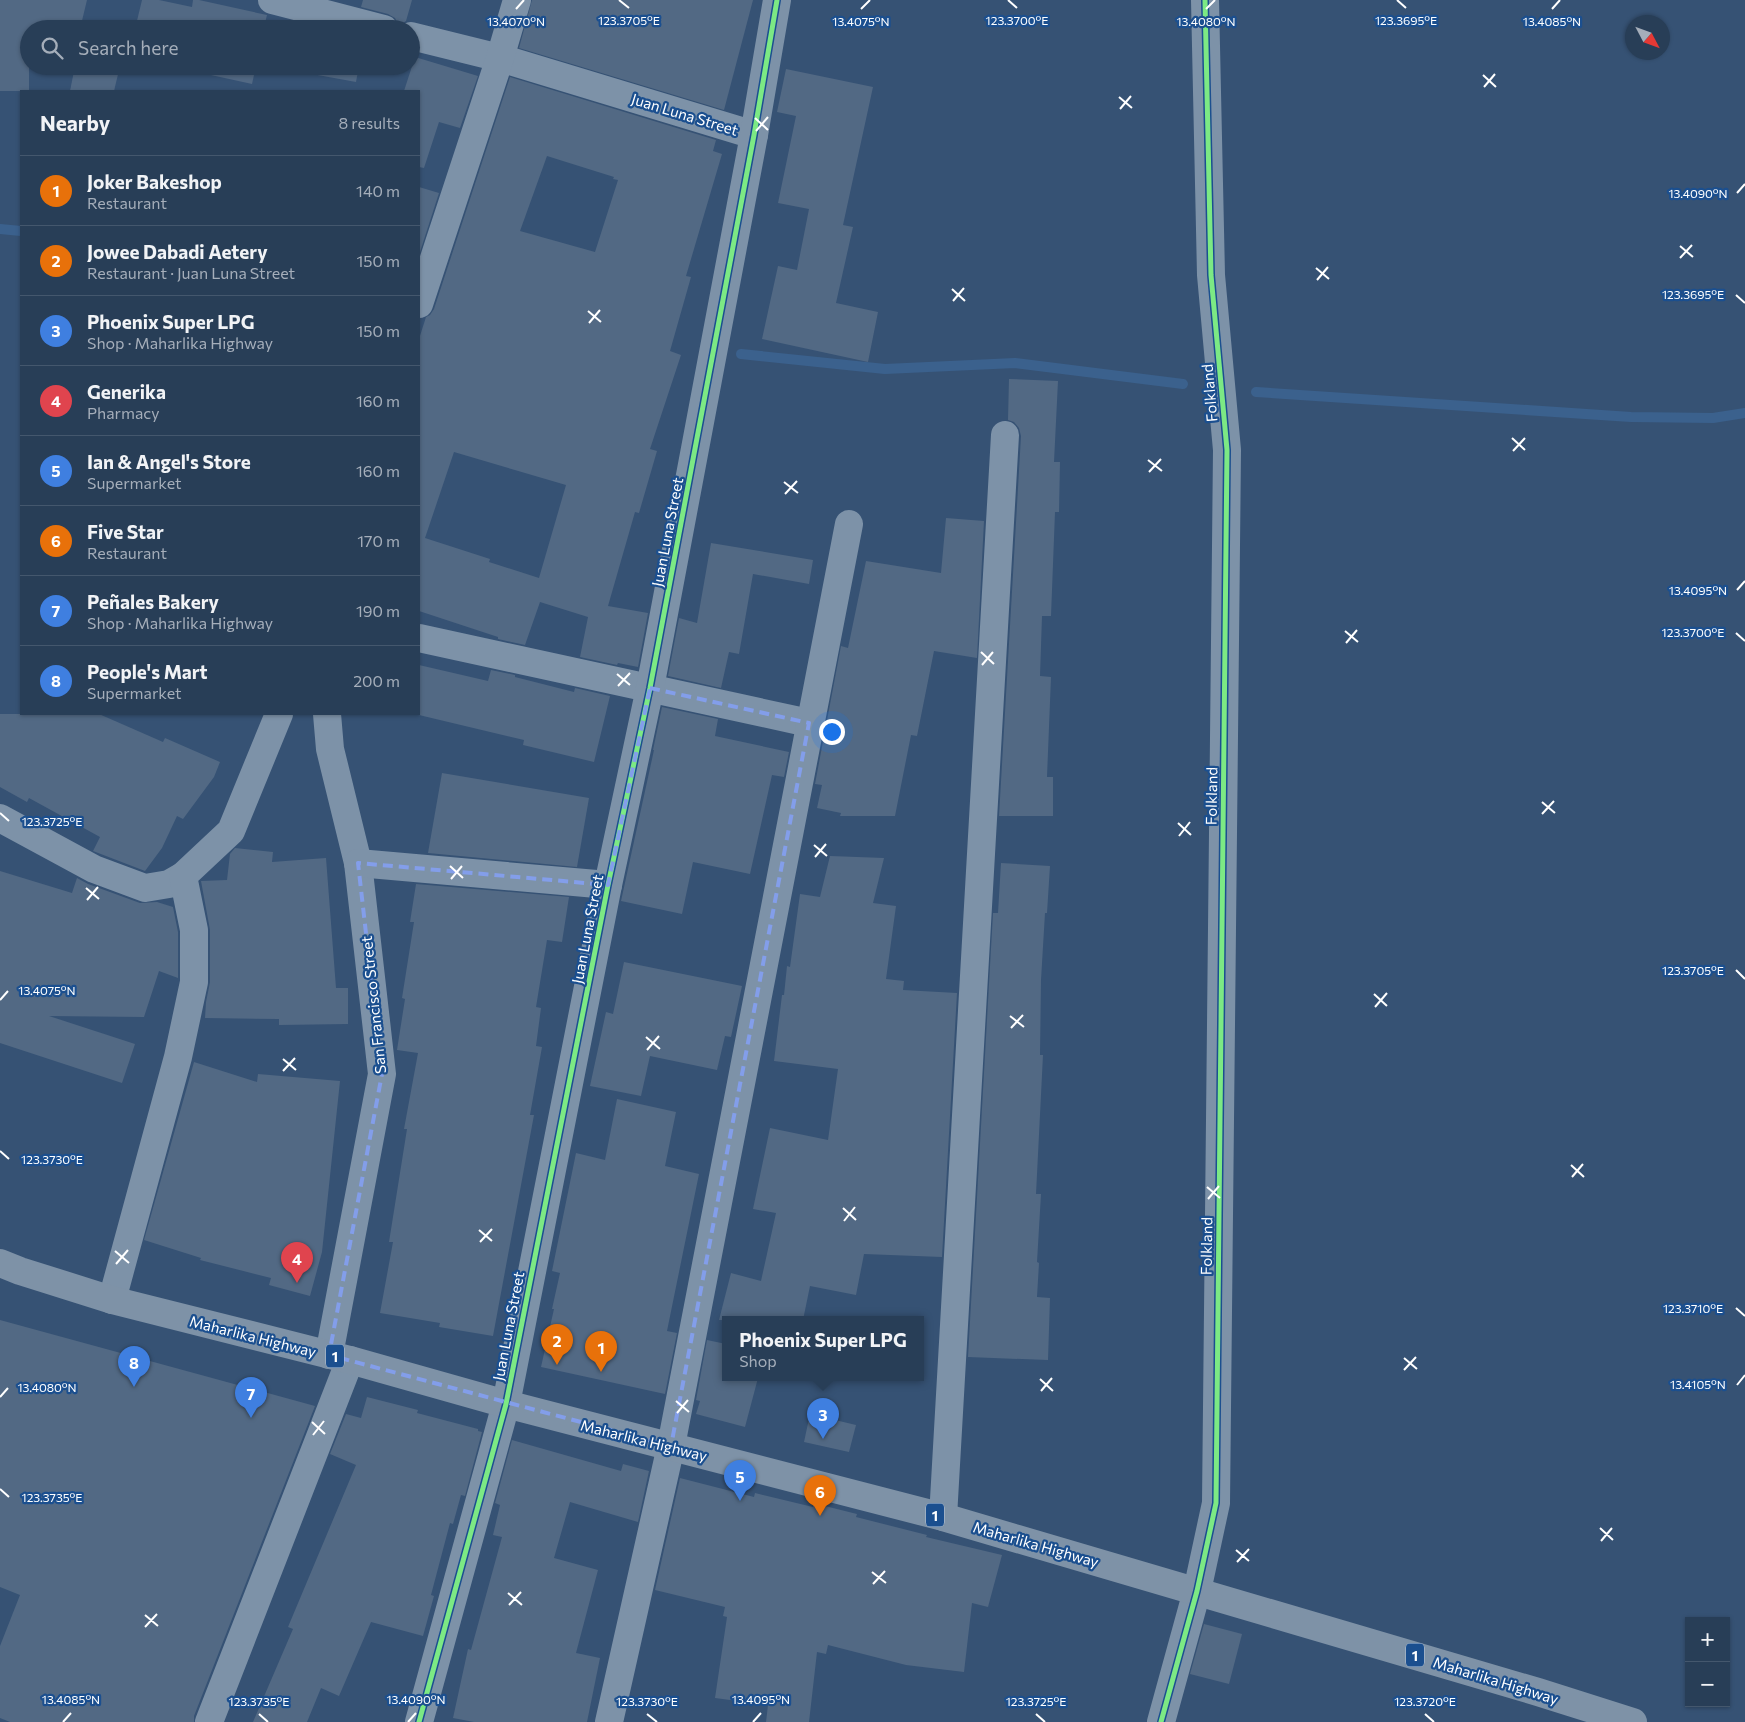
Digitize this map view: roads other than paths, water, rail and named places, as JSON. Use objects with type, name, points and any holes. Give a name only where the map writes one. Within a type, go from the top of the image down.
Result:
[{"type":"highway","name":"Maharlika Highway","points":[[0,1263],[112,1300],[340,1357],[506,1404],[943,1517],[1529,1689],[1633,1722]]},
{"type":"street","points":[[272,0],[349,20]]},
{"type":"street","points":[[420,301],[500,58],[517,0]]},
{"type":"street","points":[[754,135],[777,0]]},
{"type":"street","name":"Folkland","points":[[1161,1722],[1197,1591],[1216,1503],[1227,450],[1211,276],[1205,0]]},
{"type":"street","name":"Juan Luna Street","points":[[419,1722],[506,1404],[608,885],[650,688],[754,135],[500,58],[420,38]]},
{"type":"street","points":[[943,1517],[1005,435]]},
{"type":"street","points":[[609,1722],[671,1446],[849,524]]},
{"type":"street","points":[[420,638],[809,724]]},
{"type":"street","points":[[0,818],[94,869],[145,888],[169,884],[183,876],[231,831],[279,715]]},
{"type":"street","name":"San Francisco Street","points":[[209,1722],[312,1461],[340,1357],[382,1074],[358,863],[330,749],[327,715]]},
{"type":"street","points":[[358,863],[608,885]]},
{"type":"street","points":[[112,1300],[178,1057],[194,982],[194,930],[183,876]]},
{"type":"waterway","points":[[0,229],[20,231]]},
{"type":"waterway","points":[[741,354],[885,369],[1015,363],[1183,384]]},
{"type":"waterway","points":[[1256,392],[1631,417],[1713,418],[1745,413]]},
{"type":"place","name":"Generika","points":[[297,1283]]},
{"type":"place","name":"Jowee Dabadi Aetery","points":[[557,1365]]},
{"type":"place","name":"Joker Bakeshop","points":[[601,1372]]},
{"type":"place","name":"People's Mart","points":[[134,1387]]},
{"type":"place","name":"Peñales Bakery","points":[[251,1418]]},
{"type":"place","name":"Phoenix Super LPG","points":[[823,1439]]},
{"type":"place","name":"Ian & Angel's Store","points":[[740,1501]]},
{"type":"place","name":"Five Star","points":[[820,1516]]}]
